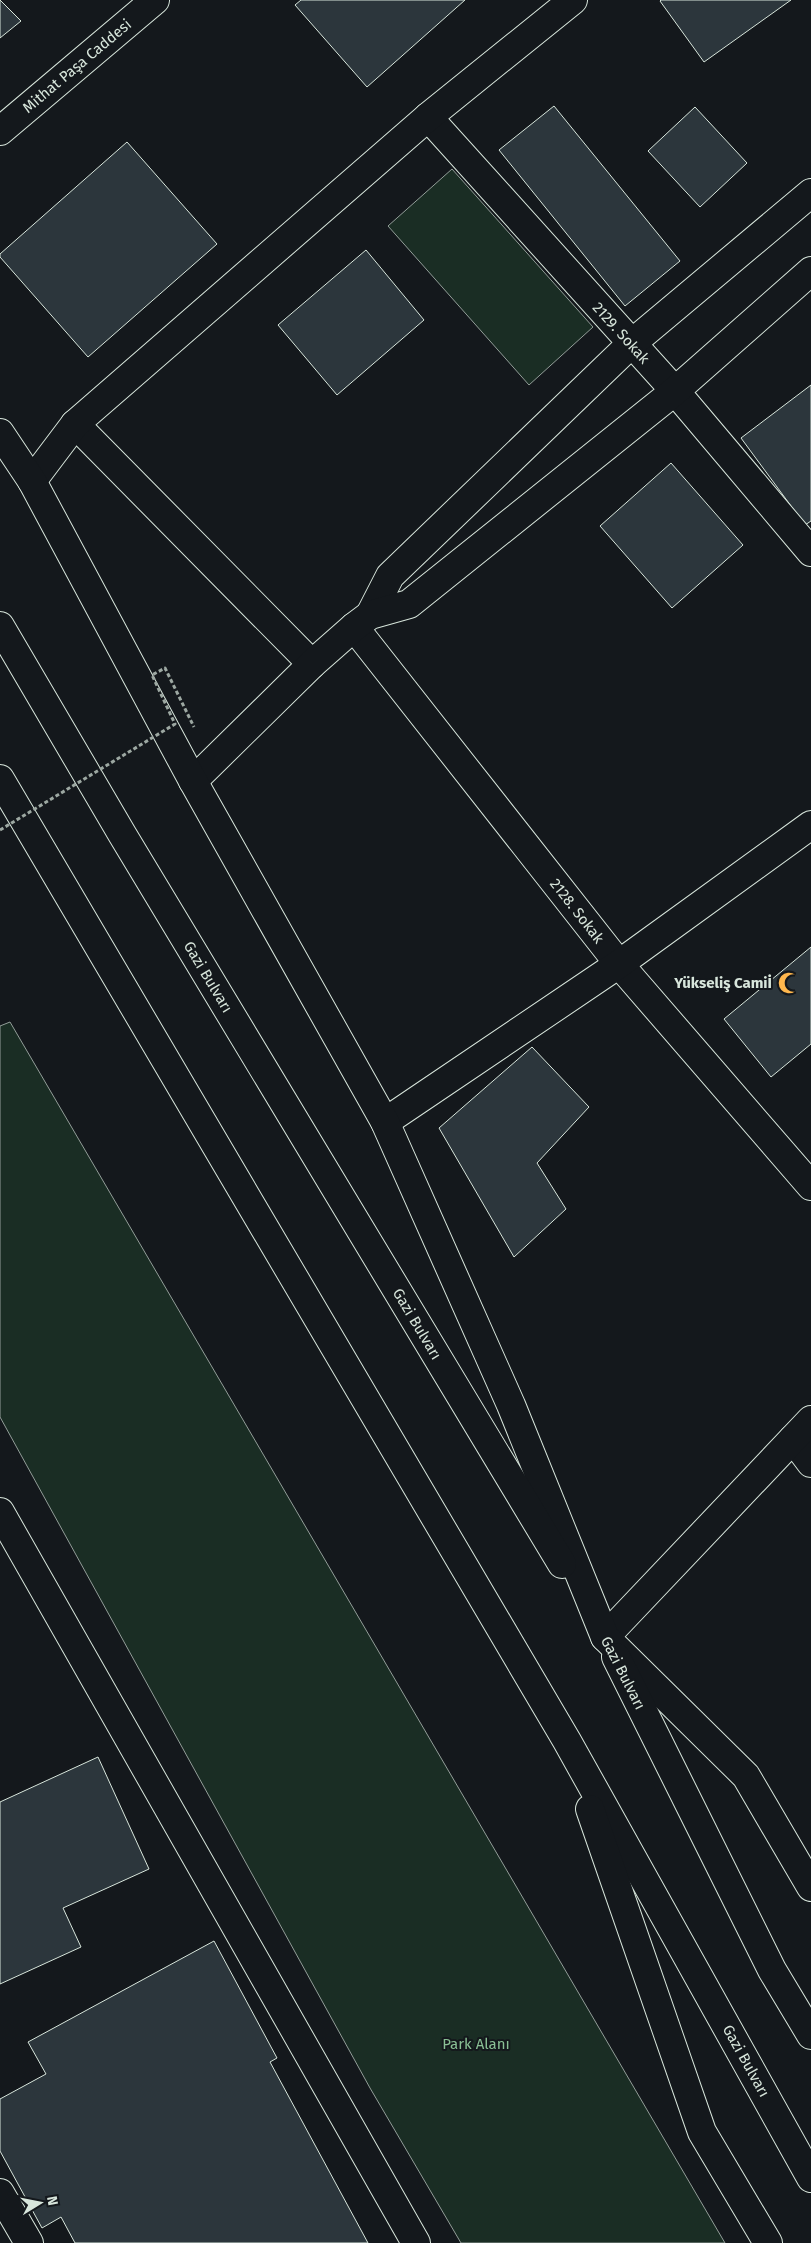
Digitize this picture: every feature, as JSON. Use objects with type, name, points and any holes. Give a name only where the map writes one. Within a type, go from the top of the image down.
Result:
[{"type":"main road","name":"Mithat Paşa Caddesi","points":[[0,131],[155,0]]},
{"type":"main road","points":[[32,481],[75,424],[428,117],[573,0]]},
{"type":"main road","name":"2129. Sokak","points":[[428,117],[675,391],[811,552]]},
{"type":"main road","points":[[193,781],[312,664],[362,621],[390,576],[632,344],[811,193]]},
{"type":"main road","points":[[362,621],[409,604],[675,391],[811,271]]},
{"type":"main road","points":[[75,424],[312,664]]},
{"type":"main road","points":[[0,433],[32,481],[193,781],[385,1122],[511,1405],[605,1637],[746,1776],[811,1888]]},
{"type":"main road","name":"2128. Sokak","points":[[362,621],[618,964],[811,1186]]},
{"type":"main road","name":"Gazi Bulvarı","points":[[0,626],[122,834],[605,1637],[772,1970],[811,2035]]},
{"type":"main road","name":"Gazi Bulvarı","points":[[0,779],[567,1742],[811,2178]]},
{"type":"main road","points":[[385,1122],[618,964],[811,825]]},
{"type":"main road","points":[[605,1637],[802,1430]]},
{"type":"main road","points":[[802,1430],[811,1463]]},
{"type":"main road","points":[[0,1512],[416,2243]]},
{"type":"main road","points":[[567,1742],[702,2132],[768,2243]]},
{"type":"main road","points":[[4,2210],[29,2243]]},
{"type":"path","points":[[0,830],[175,724],[152,675],[165,668],[194,727]]},
{"type":"green space","points":[[452,169],[593,327],[529,385],[388,226]]},
{"type":"green space","name":"Park Alanı","points":[[10,1022],[725,2243],[461,2243],[370,2088],[0,1417],[0,1026]]},
{"type":"building","points":[[0,0],[21,21],[0,38]]},
{"type":"building","points":[[301,0],[465,0],[367,87],[295,5]]},
{"type":"building","points":[[661,0],[791,0],[704,62]]},
{"type":"building","points":[[554,106],[680,261],[625,306],[499,150]]},
{"type":"building","points":[[695,107],[747,163],[700,207],[648,151]]},
{"type":"building","points":[[127,142],[217,244],[88,357],[0,257],[0,254]]},
{"type":"building","points":[[366,250],[424,320],[337,395],[278,325]]},
{"type":"building","points":[[811,385],[811,521],[805,525],[741,438]]},
{"type":"building","points":[[671,463],[743,545],[672,608],[600,526]]},
{"type":"building","name":"Yükseliş Camiİ","points":[[811,947],[811,1044],[771,1077],[724,1019]]},
{"type":"building","points":[[532,1047],[589,1107],[537,1163],[566,1209],[514,1257],[439,1128]]},
{"type":"building","points":[[98,1757],[149,1869],[63,1908],[81,1947],[0,1984],[0,1802]]},
{"type":"building","points":[[214,1941],[277,2058],[270,2062],[368,2243],[75,2243],[61,2217],[42,2228],[0,2151],[0,2099],[46,2074],[28,2042]]},
{"type":"place","name":"Yükseliş Camiİ","points":[[789,983]]}]
